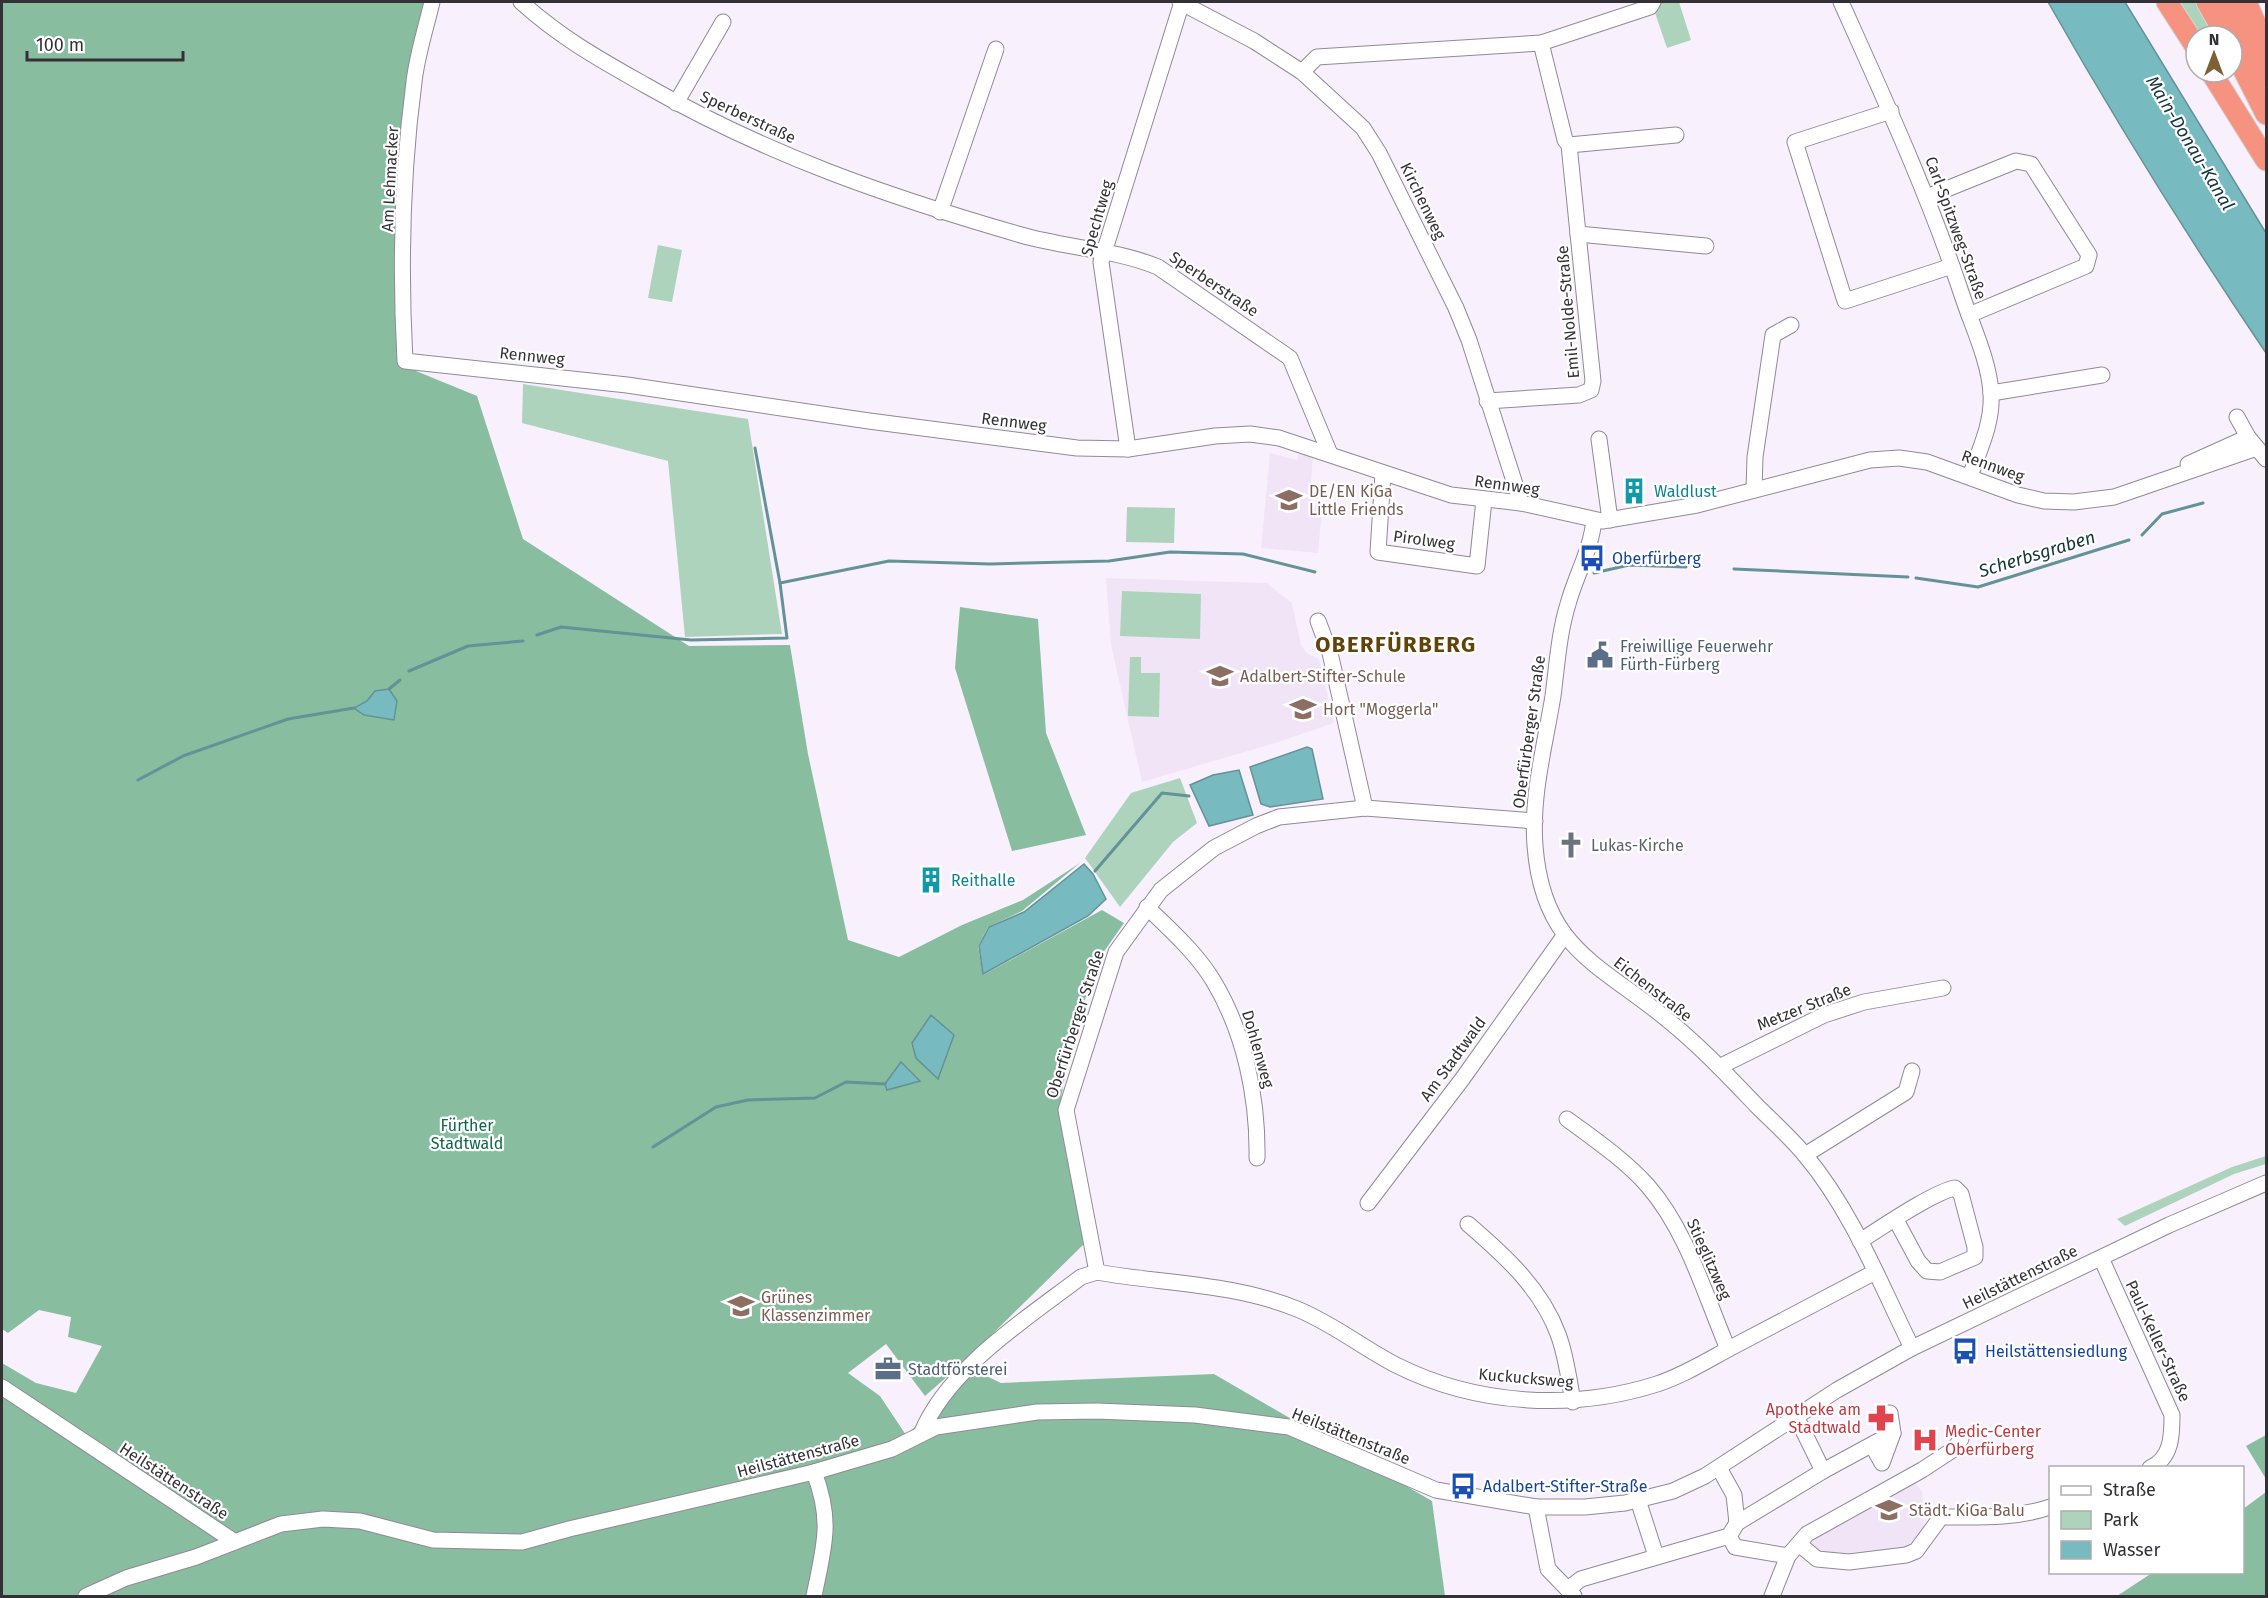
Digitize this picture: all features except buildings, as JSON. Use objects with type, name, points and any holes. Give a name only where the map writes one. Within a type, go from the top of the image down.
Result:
[{"type":"highway","points":[[2167,2],[2184,28]]},
{"type":"highway","points":[[2207,2],[2219,24]]},
{"type":"highway","points":[[2228,2],[2266,77]]},
{"type":"highway","points":[[2246,2],[2266,47]]},
{"type":"highway","points":[[2244,71],[2266,114]]},
{"type":"highway","points":[[2218,84],[2266,160]]},
{"type":"street","name":"Am Lehmacker","points":[[405,361],[403,285],[406,169],[414,81],[432,2]]},
{"type":"street","name":"Sperberstraße","points":[[521,2],[567,40],[676,103],[755,142],[835,176],[940,212],[1027,236],[1134,257],[1158,267],[1290,357],[1330,454]]},
{"type":"street","name":"Kirchenweg","points":[[1181,2],[1254,41],[1302,72],[1364,128],[1379,153],[1456,308],[1521,503]]},
{"type":"street","name":"Spechtweg","points":[[1128,449],[1101,274],[1104,251],[1181,2]]},
{"type":"street","points":[[1302,72],[1317,57],[1541,43],[1650,7],[1653,2]]},
{"type":"street","name":"Carl-Spitzweg-Straße","points":[[1841,2],[1927,197],[1953,266],[1991,393],[1988,428],[1970,476]]},
{"type":"street","name":"Sperberstraße","points":[[676,103],[723,22]]},
{"type":"street","name":"Emil-Nolde-Straße","points":[[1487,400],[1579,395],[1591,390],[1594,373],[1569,145],[1565,140],[1541,43]]},
{"type":"street","points":[[940,212],[996,49]]},
{"type":"street","points":[[1891,111],[1795,142],[1845,301],[1953,266]]},
{"type":"street","points":[[1569,145],[1676,135]]},
{"type":"street","points":[[1927,197],[2016,161],[2031,164],[2090,255],[2086,266],[1969,315]]},
{"type":"street","name":"Emil-Nolde-Straße","points":[[1578,234],[1706,246]]},
{"type":"street","points":[[1754,490],[1755,457],[1773,335],[1791,325]]},
{"type":"street","name":"Rennweg","points":[[405,361],[627,385],[869,421],[1077,448],[1128,449],[1215,436],[1250,434],[1279,438],[1451,495],[1521,503],[1602,520],[1697,505],[1870,459],[1899,458],[1927,462],[2044,501],[2114,497],[2257,448]]},
{"type":"street","points":[[1991,393],[2102,375]]},
{"type":"street","points":[[2238,417],[2257,448]]},
{"type":"street","points":[[1599,439],[1602,520]]},
{"type":"street","name":"Pirolweg","points":[[1383,474],[1378,552],[1477,566],[1484,500]]},
{"type":"street","name":"Oberfürberger Straße","points":[[1097,1272],[1066,1110],[1116,952],[1146,907],[1186,868],[1214,848],[1256,826],[1302,813],[1365,808],[1534,821],[1564,618],[1588,550],[1602,520]]},
{"type":"street","points":[[1318,621],[1330,653],[1365,808]]},
{"type":"street","name":"Eichenstraße","points":[[1534,821],[1538,869],[1550,907],[1564,936],[1592,964],[1669,1021],[1719,1067],[1806,1155],[1833,1194],[1860,1241],[1912,1348]]},
{"type":"street","name":"Dohlenweg","points":[[1146,907],[1192,952],[1214,981],[1229,1011],[1242,1049],[1255,1105],[1257,1158]]},
{"type":"street","name":"Am Stadtwald","points":[[1368,1203],[1463,1078],[1564,936]]},
{"type":"street","name":"Metzer Straße","points":[[1719,1067],[1824,1014],[1864,1002],[1943,988]]},
{"type":"street","points":[[1806,1155],[1906,1092],[1912,1071]]},
{"type":"street","name":"Stieglitzweg","points":[[1567,1119],[1612,1153],[1648,1186],[1677,1228],[1728,1349]]},
{"type":"street","name":"Heilstättenstraße","points":[[2,1387],[235,1542],[281,1524],[323,1519],[360,1521],[433,1540],[522,1542],[569,1528],[814,1472],[898,1446],[921,1434],[968,1420],[1037,1412],[1097,1411],[1195,1415],[1289,1427],[1436,1490],[1536,1507],[1585,1508],[1638,1500],[1673,1491],[1719,1468],[1796,1416],[1912,1348],[2100,1258],[2266,1183]]},
{"type":"street","points":[[1860,1241],[1896,1220],[1954,1188],[1961,1194],[1975,1247],[1975,1257],[1940,1272],[1927,1271],[1918,1261],[1896,1220]]},
{"type":"street","points":[[1468,1224],[1512,1263],[1539,1299],[1558,1334],[1574,1402]]},
{"type":"street","name":"Paul-Keller-Straße","points":[[2100,1258],[2172,1415],[2172,1439],[2166,1454],[2151,1466]]},
{"type":"street","points":[[921,1434],[933,1407],[992,1345],[1081,1277],[1097,1272]]},
{"type":"street","name":"Kuckucksweg","points":[[1097,1272],[1234,1291],[1268,1300],[1298,1309],[1397,1365],[1432,1380],[1493,1395],[1574,1402],[1657,1384],[1692,1369],[1875,1272]]},
{"type":"street","points":[[1882,1463],[1893,1433],[1890,1413]]},
{"type":"street","points":[[1796,1416],[1823,1471]]},
{"type":"street","points":[[1536,1507],[1548,1569],[1571,1593],[1581,1579],[1733,1530],[1823,1471],[1893,1433]]},
{"type":"street","points":[[1772,1596],[1788,1556],[1807,1534],[1954,1449],[1961,1439]]},
{"type":"street","points":[[1872,1445],[1893,1486]]},
{"type":"street","points":[[1719,1468],[1734,1495],[1735,1547],[1788,1556]]},
{"type":"street","points":[[814,1472],[826,1515],[827,1530],[814,1596]]},
{"type":"street","points":[[1638,1500],[1656,1556]]},
{"type":"street","points":[[1799,1544],[1817,1559],[1838,1561],[1905,1555],[1916,1551],[1941,1517],[1991,1517],[2034,1512],[2049,1507]]},
{"type":"street","points":[[86,1596],[126,1578],[196,1557],[235,1542]]},
{"type":"shaded area","name":"DE/EN KiGa Little Friends","points":[[1299,452],[1313,457],[1310,495],[1314,497],[1311,503],[1322,509],[1318,553],[1261,548],[1270,453],[1297,460]]},
{"type":"shaded area","name":"Adalbert-Stifter-Schule","points":[[1106,578],[1267,583],[1292,603],[1301,645],[1307,653],[1319,659],[1334,723],[1142,782],[1111,645]]},
{"type":"shaded area","name":"Städt. KiGa Balu","points":[[1911,1479],[1922,1491],[1924,1530],[1915,1544],[1903,1553],[1824,1558],[1809,1548],[1809,1537]]},
{"type":"green space","name":"Fürther Stadtwald","points":[[2,2],[430,2],[397,286],[416,371],[477,396],[523,539],[689,646],[790,645],[808,754],[848,940],[899,957],[962,925],[1023,900],[1080,863],[1022,911],[988,927],[978,946],[983,975],[1102,910],[1124,923],[1096,963],[1069,1053],[1059,1110],[1086,1242],[966,1360],[925,1396],[886,1344],[848,1373],[880,1396],[906,1435],[976,1371],[1001,1383],[1214,1374],[1432,1501],[1445,1596],[2,1596],[2,1363],[36,1383],[76,1393],[102,1346],[68,1337],[71,1317],[39,1310],[8,1333],[2,1329]]},
{"type":"green space","points":[[1656,2],[1679,2],[1691,40],[1667,48],[1653,7]]},
{"type":"green space","points":[[2177,2],[2195,2],[2207,24],[2191,24]]},
{"type":"green space","points":[[658,245],[682,250],[672,302],[648,298]]},
{"type":"green space","points":[[523,384],[748,419],[782,634],[685,637],[668,461],[522,423]]},
{"type":"green space","points":[[1127,507],[1175,508],[1174,543],[1126,542]]},
{"type":"green space","points":[[1122,591],[1201,594],[1200,639],[1120,636]]},
{"type":"green space","points":[[960,607],[1038,619],[1046,733],[1086,835],[1012,851],[955,668]]},
{"type":"green space","points":[[1130,657],[1141,657],[1141,673],[1160,673],[1159,717],[1128,716]]},
{"type":"green space","points":[[1180,778],[1197,823],[1173,842],[1120,907],[1085,858],[1131,793]]},
{"type":"green space","points":[[2266,1156],[2266,1164],[2234,1174],[2125,1226],[2117,1219],[2232,1167]]},
{"type":"green space","points":[[2266,1435],[2266,1479],[2246,1446]]},
{"type":"green space","points":[[2266,1492],[2266,1596],[2117,1596],[2150,1574],[2244,1574],[2244,1508]]},
{"type":"water","name":"Main-Donau-Kanal","points":[[2048,2],[2125,2],[2266,233],[2266,353],[2154,180]]},
{"type":"water","points":[[389,689],[397,701],[394,720],[364,715],[354,708],[367,701],[375,691]]},
{"type":"water","points":[[1307,747],[1312,749],[1323,799],[1270,807],[1261,804],[1250,767]]},
{"type":"water","points":[[1239,770],[1253,815],[1209,826],[1190,785],[1213,775]]},
{"type":"water","points":[[1084,864],[1093,874],[1106,899],[1088,916],[983,974],[979,946],[989,927],[1024,912]]},
{"type":"water","points":[[931,1015],[954,1035],[938,1079],[916,1058],[912,1043]]},
{"type":"water","points":[[901,1062],[920,1081],[887,1090],[885,1084]]},
{"type":"waterway","points":[[755,448],[780,583]]},
{"type":"waterway","name":"Scherbsgraben","points":[[2142,535],[2162,514],[2203,503]]},
{"type":"waterway","name":"Scherbsgraben","points":[[1916,578],[1978,587],[2129,540]]},
{"type":"waterway","points":[[537,635],[561,627],[691,640],[787,638],[780,583],[889,561],[990,564],[1109,561],[1170,552],[1243,554],[1315,572]]},
{"type":"waterway","points":[[1594,573],[1629,565],[1686,567]]},
{"type":"waterway","name":"Scherbsgraben","points":[[1734,569],[1908,577]]},
{"type":"waterway","points":[[409,671],[468,646],[523,641]]},
{"type":"waterway","points":[[389,689],[400,680]]},
{"type":"waterway","points":[[138,780],[183,756],[288,719],[354,708]]},
{"type":"waterway","points":[[1095,871],[1162,793],[1189,796]]},
{"type":"waterway","name":"Scherbsgraben","points":[[653,1147],[716,1107],[748,1100],[815,1098],[846,1082],[885,1084]]},
{"type":"place","name":"Waldlust","points":[[1634,491]]},
{"type":"place","name":"DE/EN KiGa Little Friends","points":[[1289,500]]},
{"type":"place","name":"Oberfürberg","points":[[1592,558]]},
{"type":"place","name":"Freiwillige Feuerwehr Fürth-Fürberg","points":[[1600,655]]},
{"type":"place","name":"Adalbert-Stifter-Schule","points":[[1220,676]]},
{"type":"place","name":"Hort \"Moggerla\"","points":[[1303,709]]},
{"type":"place","name":"Lukas-Kirche","points":[[1571,845]]},
{"type":"place","name":"Reithalle","points":[[931,880]]},
{"type":"place","name":"Grünes Klassenzimmer","points":[[741,1306]]},
{"type":"place","name":"Heilstättensiedlung","points":[[1965,1351]]},
{"type":"place","name":"Stadtförsterei","points":[[888,1369]]},
{"type":"place","name":"Apotheke am Stadtwald","points":[[1881,1418]]},
{"type":"place","name":"Medic-Center Oberfürberg","points":[[1925,1440]]},
{"type":"place","name":"Adalbert-Stifter-Straße","points":[[1463,1486]]},
{"type":"place","name":"Städt. KiGa Balu","points":[[1889,1510]]},
{"type":"district","name":"OBERFÜRBERG","points":[[1396,644]]}]
